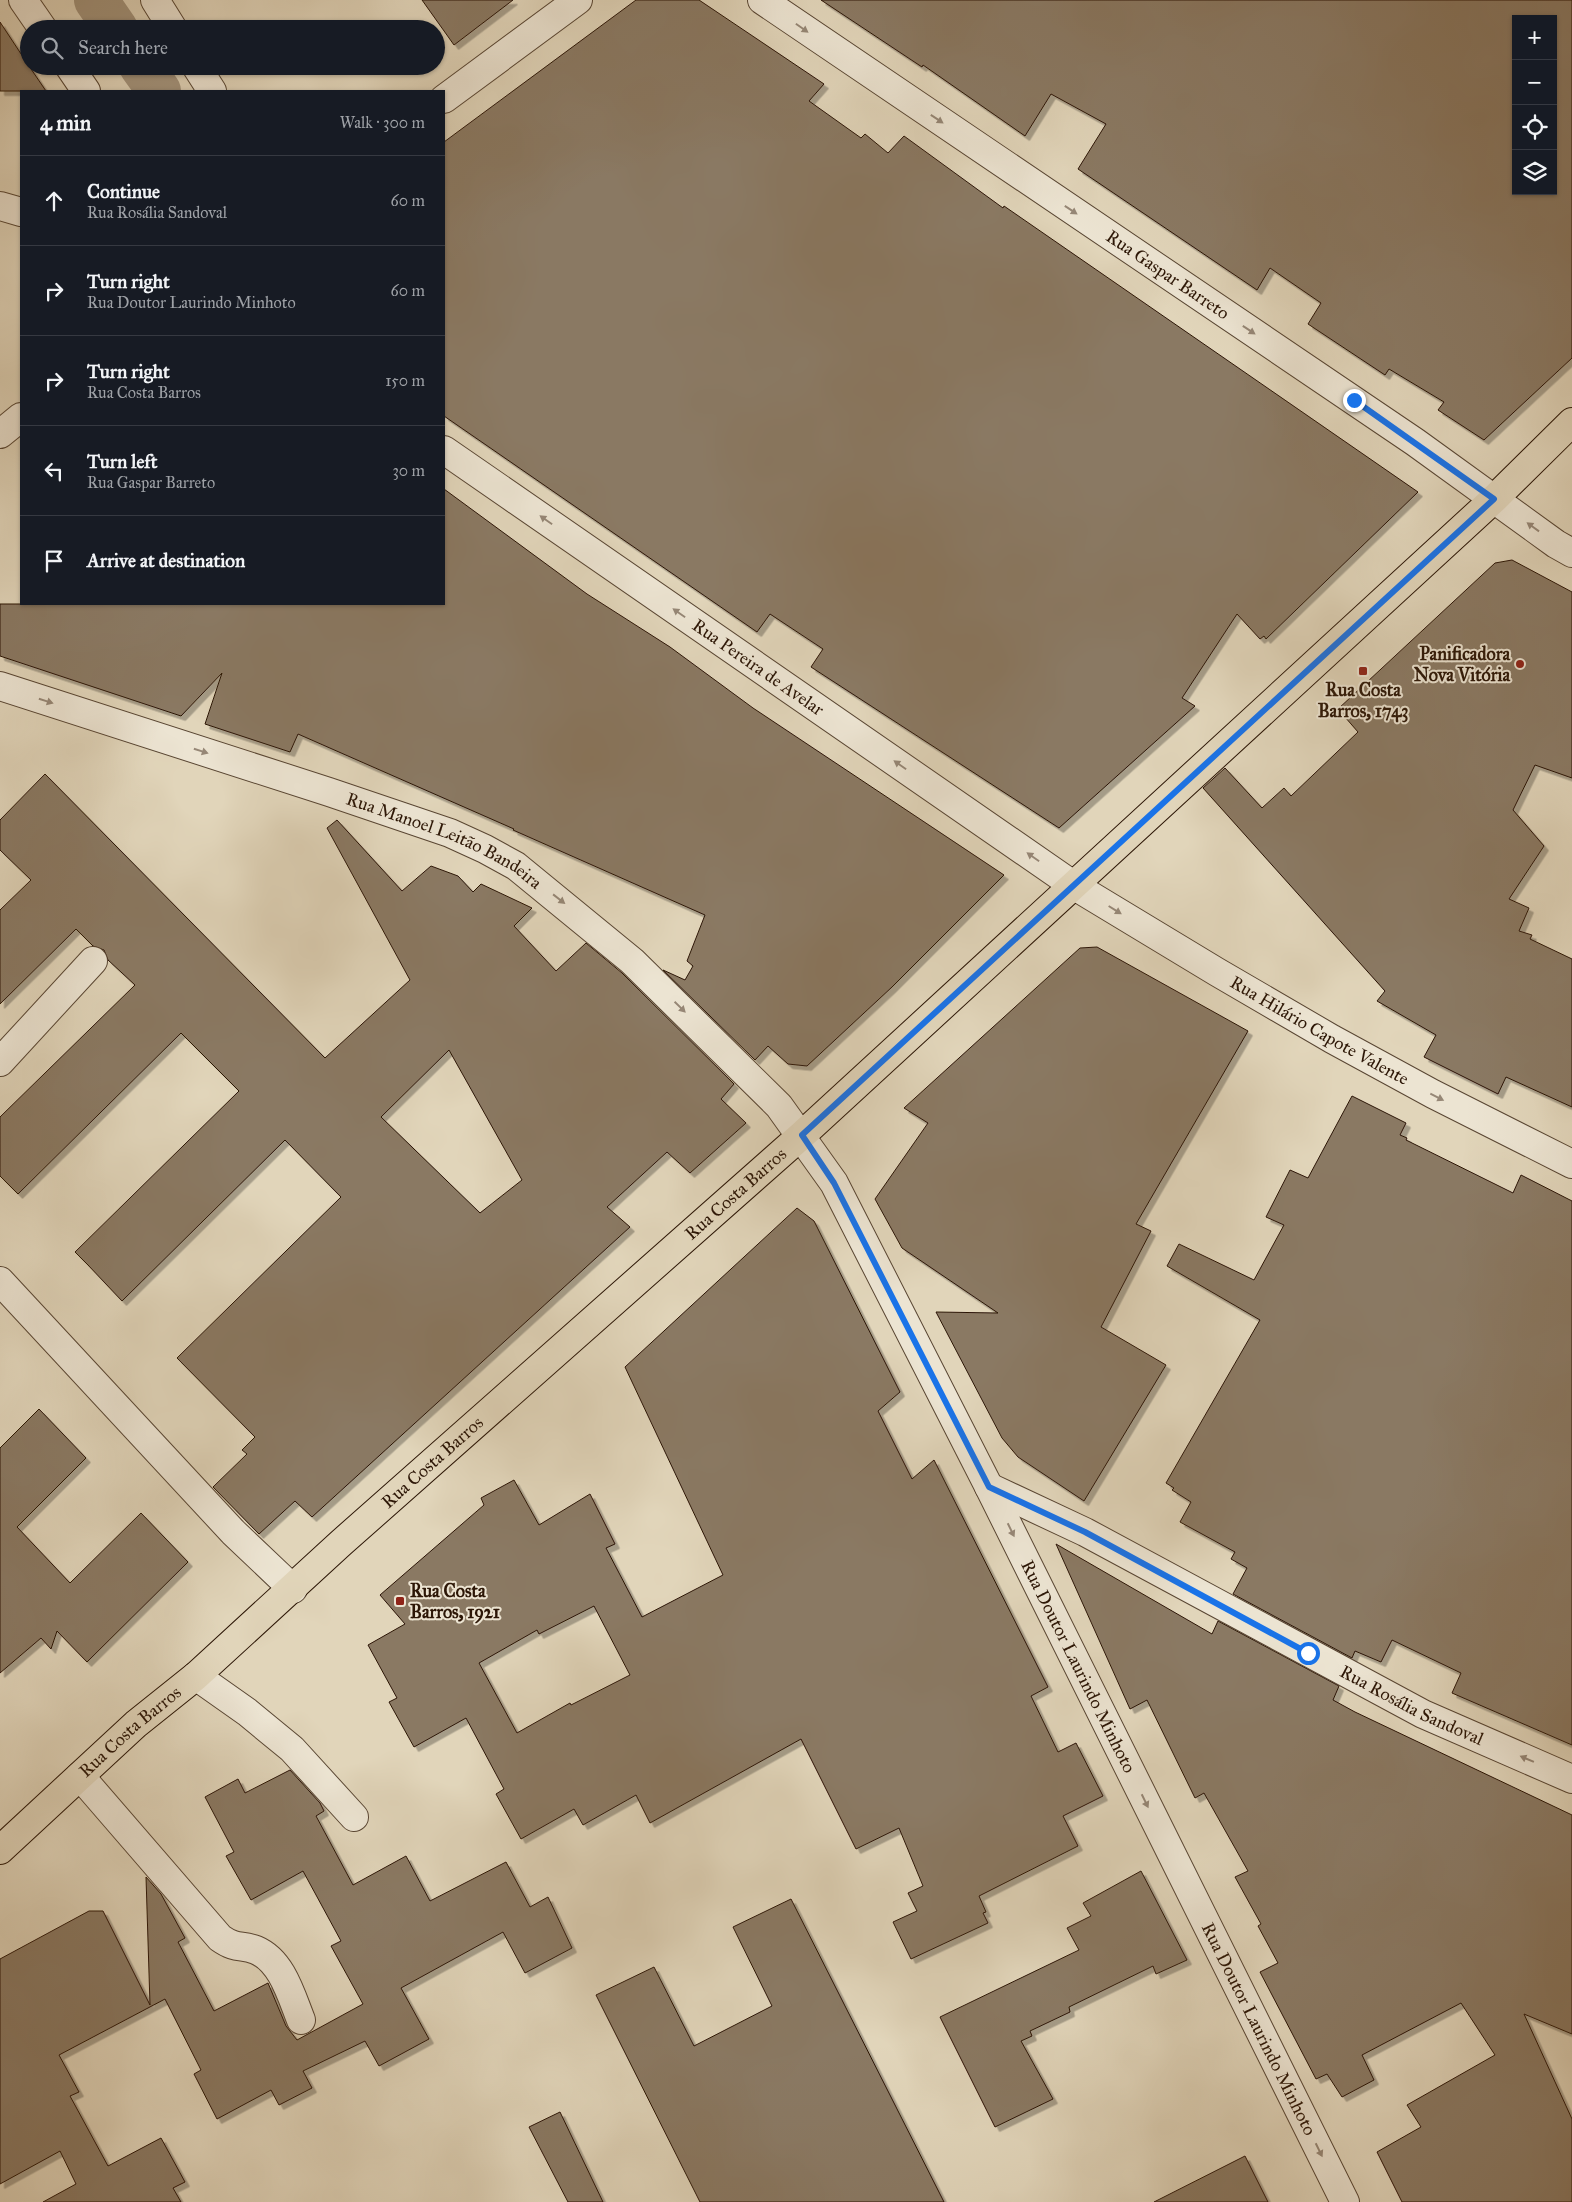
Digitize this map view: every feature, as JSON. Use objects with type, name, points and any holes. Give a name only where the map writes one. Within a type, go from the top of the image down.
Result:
[{"type":"main road","name":"Rua Costa Barros","points":[[0,1850],[136,1724],[196,1676],[802,1135],[1494,499],[1572,422]]},
{"type":"street","points":[[23,0],[37,20]]},
{"type":"street","points":[[155,0],[167,20]]},
{"type":"street","points":[[445,98],[578,0]]},
{"type":"street","name":"Rua Gaspar Barreto","points":[[762,0],[1415,442],[1572,553]]},
{"type":"street","points":[[75,75],[85,90]]},
{"type":"street","points":[[202,75],[211,90]]},
{"type":"street","points":[[0,206],[20,212]]},
{"type":"street","points":[[0,434],[20,418]]},
{"type":"street","name":"Rua Pereira de Avelar","points":[[445,451],[1073,885]]},
{"type":"street","name":"Rua Manoel Leitão Bandeira","points":[[0,686],[329,792],[450,833],[493,853],[516,866],[632,961],[758,1082],[802,1135]]},
{"type":"street","name":"Rua Hilário Capote Valente","points":[[1073,885],[1216,972],[1332,1039],[1433,1094],[1572,1164]]},
{"type":"street","points":[[0,1062],[94,961]]},
{"type":"street","name":"Rua Doutor Laurindo Minhoto","points":[[802,1135],[834,1183],[989,1487],[1345,2202]]},
{"type":"street","points":[[0,1281],[233,1532],[292,1589]]},
{"type":"street","name":"Rua Rosália Sandoval","points":[[989,1487],[1085,1532],[1423,1714],[1572,1779]]},
{"type":"street","points":[[196,1676],[247,1712],[292,1749],[354,1817]]},
{"type":"street","points":[[80,1776],[220,1938],[232,1947],[254,1949],[268,1956],[285,1979],[301,2020]]},
{"type":"building","points":[[422,0],[513,0],[454,45],[445,32],[445,20],[436,20]]},
{"type":"building","points":[[636,0],[699,0],[824,84],[809,101],[861,138],[865,134],[888,153],[904,136],[1003,208],[1004,206],[1418,492],[1266,639],[1264,636],[1260,639],[1237,614],[1182,698],[1195,706],[1059,828],[811,667],[823,649],[770,614],[757,632],[445,417],[445,141]]},
{"type":"building","points":[[821,0],[1572,0],[1572,358],[1484,440],[1438,410],[1444,402],[1389,369],[1385,375],[1308,324],[1321,303],[1270,268],[1257,290],[1078,169],[1106,124],[1051,94],[1025,136],[923,65],[922,67]]},
{"type":"building","points":[[0,22],[20,52],[20,75],[35,75],[45,90],[0,91]]},
{"type":"building","points":[[445,490],[587,594],[670,647],[753,708],[1004,875],[892,987],[807,1066],[788,1064],[768,1046],[755,1060],[663,970],[685,980],[693,966],[687,961],[705,915],[298,734],[290,752],[205,724],[222,673],[181,716],[0,656],[0,604],[445,605]]},
{"type":"building","points":[[1512,560],[1572,592],[1572,778],[1535,765],[1513,810],[1544,846],[1509,899],[1529,908],[1519,931],[1532,935],[1530,939],[1572,959],[1572,1107],[1506,1077],[1498,1094],[1424,1057],[1436,1035],[1377,1001],[1385,991],[1203,788],[1225,768],[1262,808],[1284,788],[1291,796],[1358,732],[1338,709],[1495,563]]},
{"type":"building","points":[[45,774],[325,1058],[410,980],[327,828],[337,820],[402,891],[431,866],[458,876],[473,892],[481,884],[532,908],[514,926],[556,971],[586,943],[622,973],[734,1084],[721,1099],[746,1123],[690,1173],[667,1152],[607,1207],[630,1227],[312,1517],[295,1501],[259,1534],[213,1487],[247,1454],[242,1450],[255,1437],[177,1358],[341,1197],[285,1140],[122,1301],[75,1252],[239,1091],[181,1033],[18,1194],[0,1176],[0,1117],[135,985],[108,960],[104,950],[93,946],[76,929],[0,1004],[0,910],[31,880],[0,850],[0,820]],"holes":[[[449,1050],[522,1180],[480,1213],[381,1117]]]},
{"type":"building","points":[[1097,947],[1248,1031],[1136,1224],[1151,1231],[1101,1327],[1166,1365],[1084,1501],[1018,1457],[1002,1438],[936,1312],[998,1313],[902,1248],[875,1199],[928,1123],[904,1108],[1080,948]]},
{"type":"building","points":[[1352,1096],[1406,1123],[1400,1135],[1407,1138],[1406,1140],[1513,1193],[1521,1175],[1572,1201],[1572,1745],[1452,1693],[1461,1673],[1392,1640],[1381,1662],[1355,1651],[1352,1658],[1233,1594],[1247,1568],[1231,1559],[1235,1552],[1180,1522],[1191,1502],[1172,1490],[1174,1488],[1166,1483],[1260,1320],[1167,1266],[1179,1244],[1254,1280],[1284,1225],[1266,1217],[1290,1170],[1308,1178]]},
{"type":"building","points":[[797,1208],[814,1221],[900,1392],[878,1411],[912,1479],[934,1460],[1048,1687],[1031,1696],[1058,1752],[1076,1743],[1103,1796],[1063,1816],[1078,1846],[979,1896],[986,1912],[983,1913],[988,1923],[911,1959],[893,1922],[917,1911],[908,1893],[923,1886],[899,1828],[856,1849],[801,1739],[650,1823],[636,1795],[583,1825],[574,1809],[521,1839],[496,1794],[504,1789],[466,1718],[414,1747],[389,1702],[397,1698],[368,1645],[405,1624],[380,1595],[484,1505],[481,1498],[514,1480],[539,1525],[590,1494],[615,1544],[606,1548],[642,1617],[723,1575],[625,1367]],"holes":[[[594,1606],[630,1675],[571,1705],[570,1703],[517,1733],[479,1663],[537,1630],[539,1634]]]},
{"type":"building","points":[[39,1409],[86,1458],[17,1527],[70,1583],[141,1513],[188,1562],[87,1662],[57,1631],[51,1649],[41,1638],[0,1673],[0,1448]]},
{"type":"building","points":[[1056,1544],[1212,1634],[1218,1621],[1339,1686],[1333,1700],[1355,1712],[1572,1815],[1572,2034],[1524,2014],[1572,2119],[1572,2202],[1402,2202],[1377,2152],[1421,2127],[1407,2105],[1495,2055],[1461,2003],[1362,2055],[1374,2080],[1342,2097],[1327,2074],[1316,2079],[1260,1972],[1278,1963],[1258,1926],[1261,1924],[1235,1877],[1248,1871],[1204,1793],[1195,1798],[1147,1700],[1130,1709]]},
{"type":"building","points":[[290,1770],[320,1803],[324,1811],[316,1816],[353,1885],[406,1856],[430,1901],[506,1862],[530,1907],[548,1897],[572,1948],[525,1973],[503,1932],[401,1988],[429,2039],[379,2066],[365,2041],[303,2071],[312,2088],[279,2105],[271,2090],[217,2119],[194,2074],[201,2070],[165,1999],[59,2055],[79,2092],[70,2096],[108,2166],[161,2138],[185,2182],[173,2188],[181,2202],[43,2202],[76,2184],[60,2151],[0,2184],[0,1959],[89,1911],[103,1911],[150,2005],[146,1877],[161,1894],[185,1938],[178,1942],[214,2011],[268,1983],[286,2026],[297,2040],[363,2004],[331,1946],[341,1941],[303,1871],[251,1900],[226,1856],[234,1852],[205,1797],[238,1779],[245,1793]]},
{"type":"building","points":[[1141,1871],[1187,1960],[1156,1974],[1153,1966],[1069,2007],[1070,2012],[1030,2031],[1032,2036],[1021,2041],[1053,2099],[995,2127],[940,2017],[1079,1950],[1067,1928],[1091,1916],[1083,1903]]},
{"type":"building","points":[[791,1899],[944,2202],[700,2202],[596,1995],[654,1967],[694,2046],[772,2006],[733,1927]]},
{"type":"building","points":[[560,2112],[603,2202],[568,2202],[529,2127]]},
{"type":"building","points":[[1245,2156],[1268,2202],[1154,2202]]},
{"type":"waterway","points":[[96,0],[110,20]]},
{"type":"waterway","points":[[147,75],[158,90]]},
{"type":"place","name":"Panificadora Nova Vitória","points":[[1520,664]]},
{"type":"place","name":"Rua Costa Barros, 1743","points":[[1363,671]]},
{"type":"place","name":"Rua Costa Barros, 1921","points":[[400,1601]]},
{"type":"route","points":[[1308,1653],[1085,1532],[989,1487],[834,1183],[802,1135],[1494,499],[1354,400]]}]
